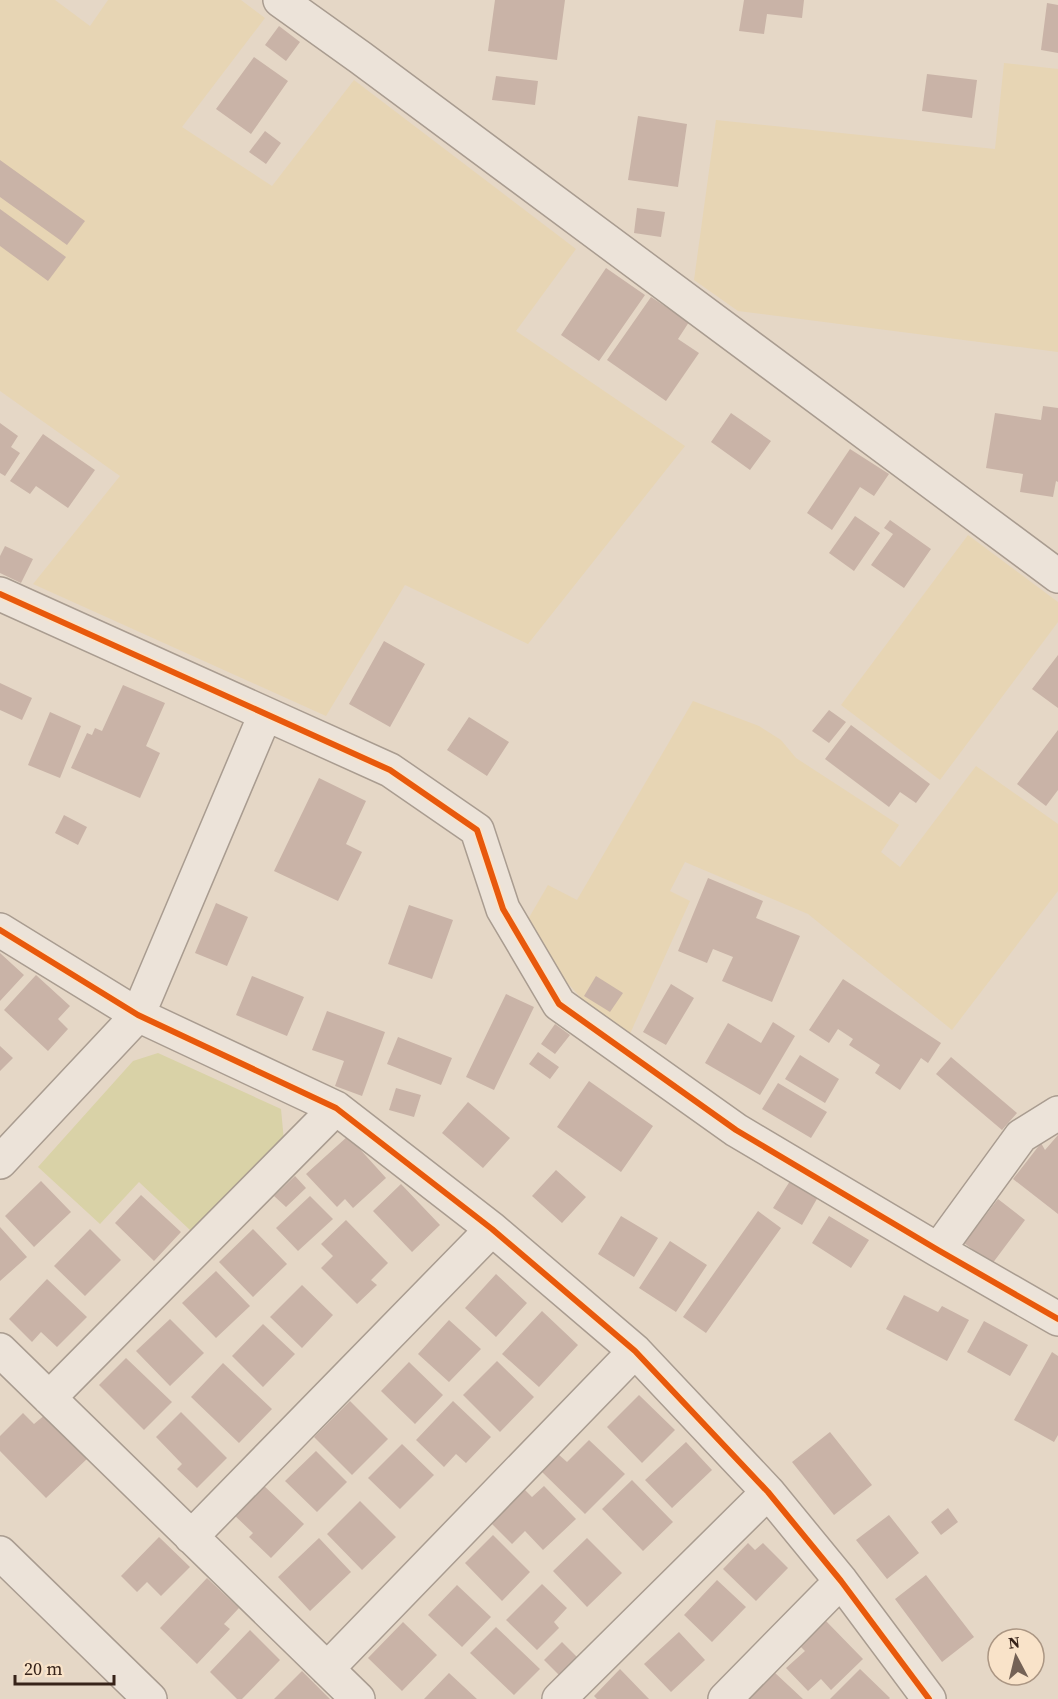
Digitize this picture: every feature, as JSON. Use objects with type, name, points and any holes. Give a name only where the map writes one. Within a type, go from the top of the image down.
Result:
[{"type":"street","points":[[280,0],[1058,576]]},
{"type":"street","points":[[0,594],[390,770],[477,830],[502,909],[559,1004],[736,1130],[1058,1318]]},
{"type":"street","points":[[0,1162],[138,1015],[266,715]]},
{"type":"street","points":[[0,930],[138,1015],[336,1108],[492,1229],[635,1351],[768,1492],[841,1581],[928,1699]]},
{"type":"street","points":[[49,1398],[336,1108]]},
{"type":"street","points":[[938,1250],[1021,1136],[1058,1113]]},
{"type":"street","points":[[191,1536],[492,1229]]},
{"type":"street","points":[[0,1350],[358,1699]]},
{"type":"street","points":[[327,1669],[635,1351]]},
{"type":"street","points":[[559,1699],[768,1492]]},
{"type":"street","points":[[0,1553],[150,1699]]},
{"type":"street","points":[[725,1699],[841,1581]]},
{"type":"shaded area","points":[[0,0],[55,0],[90,26],[108,0],[241,0],[265,18],[182,127],[272,186],[354,80],[576,249],[516,331],[685,446],[528,644],[405,585],[326,716],[33,584],[120,476],[0,391]]},
{"type":"shaded area","points":[[1004,63],[1058,69],[1058,352],[738,311],[694,280],[716,120],[995,149]]},
{"type":"shaded area","points":[[968,535],[1058,602],[1058,622],[940,780],[841,705]]},
{"type":"shaded area","points":[[693,701],[759,726],[781,740],[796,758],[899,825],[881,852],[900,867],[976,766],[1058,824],[1058,891],[952,1030],[808,914],[685,862],[670,891],[690,901],[629,1036],[592,1010],[563,978],[527,921],[548,885],[577,900]]},
{"type":"shaded area","points":[[158,1053],[281,1109],[284,1141],[191,1231],[139,1182],[100,1224],[38,1167],[133,1061]]},
{"type":"building","points":[[495,0],[565,0],[557,60],[488,51]]},
{"type":"building","points":[[744,0],[804,0],[802,18],[767,14],[764,34],[739,31]]},
{"type":"building","points":[[1047,3],[1058,5],[1058,53],[1041,50]]},
{"type":"building","points":[[279,26],[300,42],[286,61],[265,45]]},
{"type":"building","points":[[254,57],[288,81],[251,134],[216,109]]},
{"type":"building","points":[[927,74],[977,80],[972,118],[922,111]]},
{"type":"building","points":[[496,76],[538,81],[535,105],[492,100]]},
{"type":"building","points":[[638,116],[687,124],[678,187],[628,180]]},
{"type":"building","points":[[265,131],[281,143],[266,164],[249,152]]},
{"type":"building","points":[[0,160],[85,221],[67,245],[0,197]]},
{"type":"building","points":[[637,208],[665,212],[661,237],[634,233]]},
{"type":"building","points":[[0,209],[66,257],[48,281],[0,246]]},
{"type":"building","points":[[606,268],[645,295],[599,361],[561,335]]},
{"type":"building","points":[[651,297],[689,322],[678,339],[699,353],[666,401],[607,360]]},
{"type":"building","points":[[1043,406],[1058,408],[1058,482],[1056,481],[1053,497],[1020,492],[1023,474],[986,468],[995,413],[1041,420]]},
{"type":"building","points":[[731,413],[771,441],[750,470],[711,442]]},
{"type":"building","points":[[0,423],[18,436],[11,447],[20,453],[5,476],[0,473]]},
{"type":"building","points":[[43,434],[95,470],[68,508],[36,486],[30,494],[10,481]]},
{"type":"building","points":[[850,449],[889,474],[874,496],[860,487],[832,530],[807,513]]},
{"type":"building","points":[[855,516],[880,533],[854,571],[829,553]]},
{"type":"building","points":[[890,520],[931,549],[904,588],[871,565],[893,534],[884,528]]},
{"type":"building","points":[[5,546],[33,559],[21,583],[0,573],[0,556]]},
{"type":"building","points":[[384,641],[425,664],[390,727],[349,704]]},
{"type":"building","points":[[1058,655],[1058,708],[1032,689]]},
{"type":"building","points":[[0,683],[32,698],[22,720],[0,710]]},
{"type":"building","points":[[123,685],[165,703],[146,746],[160,753],[140,798],[71,768],[87,733],[92,735],[95,728],[102,731]]},
{"type":"building","points":[[829,710],[846,722],[829,743],[812,731]]},
{"type":"building","points":[[50,712],[81,726],[60,778],[28,765]]},
{"type":"building","points":[[469,717],[509,742],[487,776],[447,750]]},
{"type":"building","points":[[851,725],[930,784],[916,803],[900,792],[889,807],[825,759]]},
{"type":"building","points":[[1058,730],[1058,790],[1046,806],[1017,784]]},
{"type":"building","points":[[319,778],[366,801],[346,844],[362,852],[338,901],[274,871]]},
{"type":"building","points":[[64,815],[87,827],[78,845],[55,833]]},
{"type":"building","points":[[708,878],[763,901],[756,918],[800,936],[772,1002],[722,981],[733,957],[713,949],[707,963],[678,951]]},
{"type":"building","points":[[216,903],[248,917],[227,966],[195,953]]},
{"type":"building","points":[[409,905],[453,920],[432,979],[388,964]]},
{"type":"building","points":[[0,953],[24,975],[0,1001]]},
{"type":"building","points":[[36,975],[70,1006],[58,1019],[68,1029],[48,1051],[4,1010]]},
{"type":"building","points":[[252,976],[304,997],[287,1036],[236,1015]]},
{"type":"building","points":[[596,976],[623,993],[610,1012],[584,996]]},
{"type":"building","points":[[843,979],[941,1043],[928,1063],[921,1058],[900,1090],[875,1073],[880,1065],[849,1045],[853,1039],[838,1029],[829,1043],[809,1030]]},
{"type":"building","points":[[671,984],[694,998],[666,1045],[643,1032]]},
{"type":"building","points":[[506,994],[534,1007],[494,1090],[466,1077]]},
{"type":"building","points":[[327,1011],[385,1032],[362,1096],[335,1086],[344,1061],[312,1050]]},
{"type":"building","points":[[773,1022],[795,1036],[760,1095],[705,1063],[728,1023],[761,1043]]},
{"type":"building","points":[[555,1024],[570,1035],[555,1054],[541,1044]]},
{"type":"building","points":[[398,1037],[452,1058],[441,1085],[387,1064]]},
{"type":"building","points":[[0,1046],[13,1058],[0,1071]]},
{"type":"building","points":[[538,1052],[559,1067],[550,1079],[529,1064]]},
{"type":"building","points":[[800,1055],[839,1079],[825,1103],[785,1079]]},
{"type":"building","points":[[951,1057],[1017,1113],[1002,1130],[936,1074]]},
{"type":"building","points":[[589,1081],[653,1126],[621,1172],[557,1127]]},
{"type":"building","points":[[778,1083],[827,1112],[811,1138],[762,1109]]},
{"type":"building","points":[[396,1088],[421,1095],[414,1117],[389,1110]]},
{"type":"building","points":[[468,1102],[510,1138],[483,1168],[442,1133]]},
{"type":"building","points":[[1058,1135],[1058,1214],[1013,1179],[1041,1143],[1045,1150]]},
{"type":"building","points":[[348,1136],[386,1178],[353,1208],[345,1199],[337,1207],[306,1174]]},
{"type":"building","points":[[556,1170],[586,1197],[562,1223],[532,1196]]},
{"type":"building","points":[[295,1176],[306,1188],[286,1207],[274,1196]]},
{"type":"building","points":[[41,1181],[71,1212],[34,1247],[5,1216]]},
{"type":"building","points":[[790,1181],[818,1197],[802,1225],[773,1208]]},
{"type":"building","points":[[401,1184],[440,1225],[412,1252],[373,1211]]},
{"type":"building","points":[[141,1195],[181,1232],[154,1261],[115,1223]]},
{"type":"building","points":[[310,1196],[333,1219],[298,1251],[276,1228]]},
{"type":"building","points":[[998,1199],[1025,1220],[992,1264],[964,1243]]},
{"type":"building","points":[[758,1211],[781,1228],[706,1333],[683,1317]]},
{"type":"building","points":[[621,1216],[658,1238],[634,1277],[598,1254]]},
{"type":"building","points":[[829,1216],[869,1240],[851,1268],[812,1243]]},
{"type":"building","points":[[346,1220],[388,1263],[371,1280],[377,1285],[357,1304],[321,1268],[333,1256],[321,1244]]},
{"type":"building","points":[[0,1227],[27,1257],[0,1281]]},
{"type":"building","points":[[90,1229],[121,1260],[85,1296],[54,1266]]},
{"type":"building","points":[[253,1229],[287,1264],[253,1297],[219,1262]]},
{"type":"building","points":[[670,1241],[707,1265],[676,1312],[639,1288]]},
{"type":"building","points":[[216,1271],[250,1306],[216,1338],[182,1303]]},
{"type":"building","points":[[496,1274],[527,1303],[496,1337],[465,1308]]},
{"type":"building","points":[[47,1279],[87,1317],[57,1347],[41,1332],[32,1342],[9,1319]]},
{"type":"building","points":[[302,1285],[333,1315],[302,1348],[270,1317]]},
{"type":"building","points":[[904,1295],[938,1312],[942,1306],[969,1320],[947,1361],[886,1329]]},
{"type":"building","points":[[542,1311],[578,1345],[539,1387],[502,1354]]},
{"type":"building","points":[[170,1319],[204,1353],[170,1386],[136,1351]]},
{"type":"building","points":[[449,1320],[481,1349],[449,1382],[418,1354]]},
{"type":"building","points":[[984,1321],[1028,1345],[1010,1376],[967,1352]]},
{"type":"building","points":[[263,1324],[295,1354],[263,1387],[232,1356]]},
{"type":"building","points":[[1052,1352],[1058,1356],[1058,1435],[1054,1442],[1014,1420]]},
{"type":"building","points":[[126,1358],[172,1402],[144,1430],[99,1385]]},
{"type":"building","points":[[497,1361],[534,1397],[500,1432],[463,1395]]},
{"type":"building","points":[[409,1362],[443,1395],[415,1424],[381,1391]]},
{"type":"building","points":[[223,1363],[272,1409],[239,1443],[191,1397]]},
{"type":"building","points":[[639,1395],[675,1430],[642,1463],[607,1427]]},
{"type":"building","points":[[350,1401],[388,1439],[352,1475],[314,1437]]},
{"type":"building","points":[[453,1401],[491,1437],[466,1463],[456,1454],[444,1467],[416,1440]]},
{"type":"building","points":[[181,1412],[227,1458],[197,1488],[177,1469],[182,1464],[156,1437]]},
{"type":"building","points":[[23,1413],[34,1424],[46,1414],[89,1457],[46,1498],[0,1451],[0,1436]]},
{"type":"building","points":[[830,1432],[872,1485],[834,1515],[792,1462]]},
{"type":"building","points":[[589,1440],[625,1474],[585,1514],[541,1471],[558,1454],[567,1462]]},
{"type":"building","points":[[686,1442],[712,1470],[672,1508],[645,1480]]},
{"type":"building","points":[[402,1444],[434,1475],[400,1509],[368,1478]]},
{"type":"building","points":[[316,1451],[347,1482],[317,1512],[285,1481]]},
{"type":"building","points":[[632,1480],[673,1522],[643,1551],[602,1509]]},
{"type":"building","points":[[261,1483],[304,1524],[271,1558],[249,1537],[253,1533],[232,1513]]},
{"type":"building","points":[[544,1486],[576,1519],[543,1550],[525,1531],[512,1544],[490,1522],[525,1490],[532,1497]]},
{"type":"building","points":[[360,1501],[396,1537],[362,1570],[327,1534]]},
{"type":"building","points":[[948,1508],[958,1522],[941,1535],[931,1522]]},
{"type":"building","points":[[889,1515],[919,1553],[887,1579],[856,1540]]},
{"type":"building","points":[[493,1535],[530,1572],[502,1601],[465,1563]]},
{"type":"building","points":[[159,1537],[190,1567],[161,1596],[147,1582],[137,1592],[121,1576]]},
{"type":"building","points":[[319,1538],[351,1572],[310,1611],[278,1577]]},
{"type":"building","points":[[587,1538],[622,1573],[587,1607],[553,1571]]},
{"type":"building","points":[[748,1543],[755,1550],[763,1543],[788,1568],[756,1601],[723,1569]]},
{"type":"building","points":[[926,1575],[974,1637],[942,1662],[895,1599]]},
{"type":"building","points":[[207,1578],[239,1608],[224,1624],[230,1629],[197,1664],[160,1628]]},
{"type":"building","points":[[717,1580],[746,1607],[712,1642],[684,1615]]},
{"type":"building","points":[[542,1584],[567,1608],[554,1622],[559,1628],[537,1650],[506,1620]]},
{"type":"building","points":[[457,1585],[491,1617],[462,1647],[428,1615]]},
{"type":"building","points":[[826,1621],[863,1659],[831,1690],[821,1679],[808,1691],[786,1668],[805,1651],[800,1646]]},
{"type":"building","points":[[403,1622],[437,1655],[402,1691],[368,1658]]},
{"type":"building","points":[[496,1627],[540,1669],[514,1695],[470,1653]]},
{"type":"building","points":[[250,1630],[280,1660],[242,1699],[237,1699],[210,1672]]},
{"type":"building","points":[[679,1632],[705,1660],[671,1692],[644,1664]]},
{"type":"building","points":[[562,1642],[579,1659],[561,1677],[544,1660]]},
{"type":"building","points":[[620,1669],[649,1699],[597,1699],[594,1696]]},
{"type":"building","points":[[860,1669],[890,1698],[830,1699]]},
{"type":"building","points":[[302,1671],[330,1699],[274,1699]]},
{"type":"building","points":[[774,1672],[803,1699],[747,1699]]},
{"type":"building","points":[[449,1673],[477,1699],[424,1699]]},
{"type":"cycle path","points":[[0,594],[390,770],[477,830],[503,909],[559,1004],[736,1130],[1058,1319]]},
{"type":"cycle path","points":[[0,930],[138,1015],[336,1108],[492,1229],[635,1351],[768,1492],[841,1581],[929,1699]]}]
